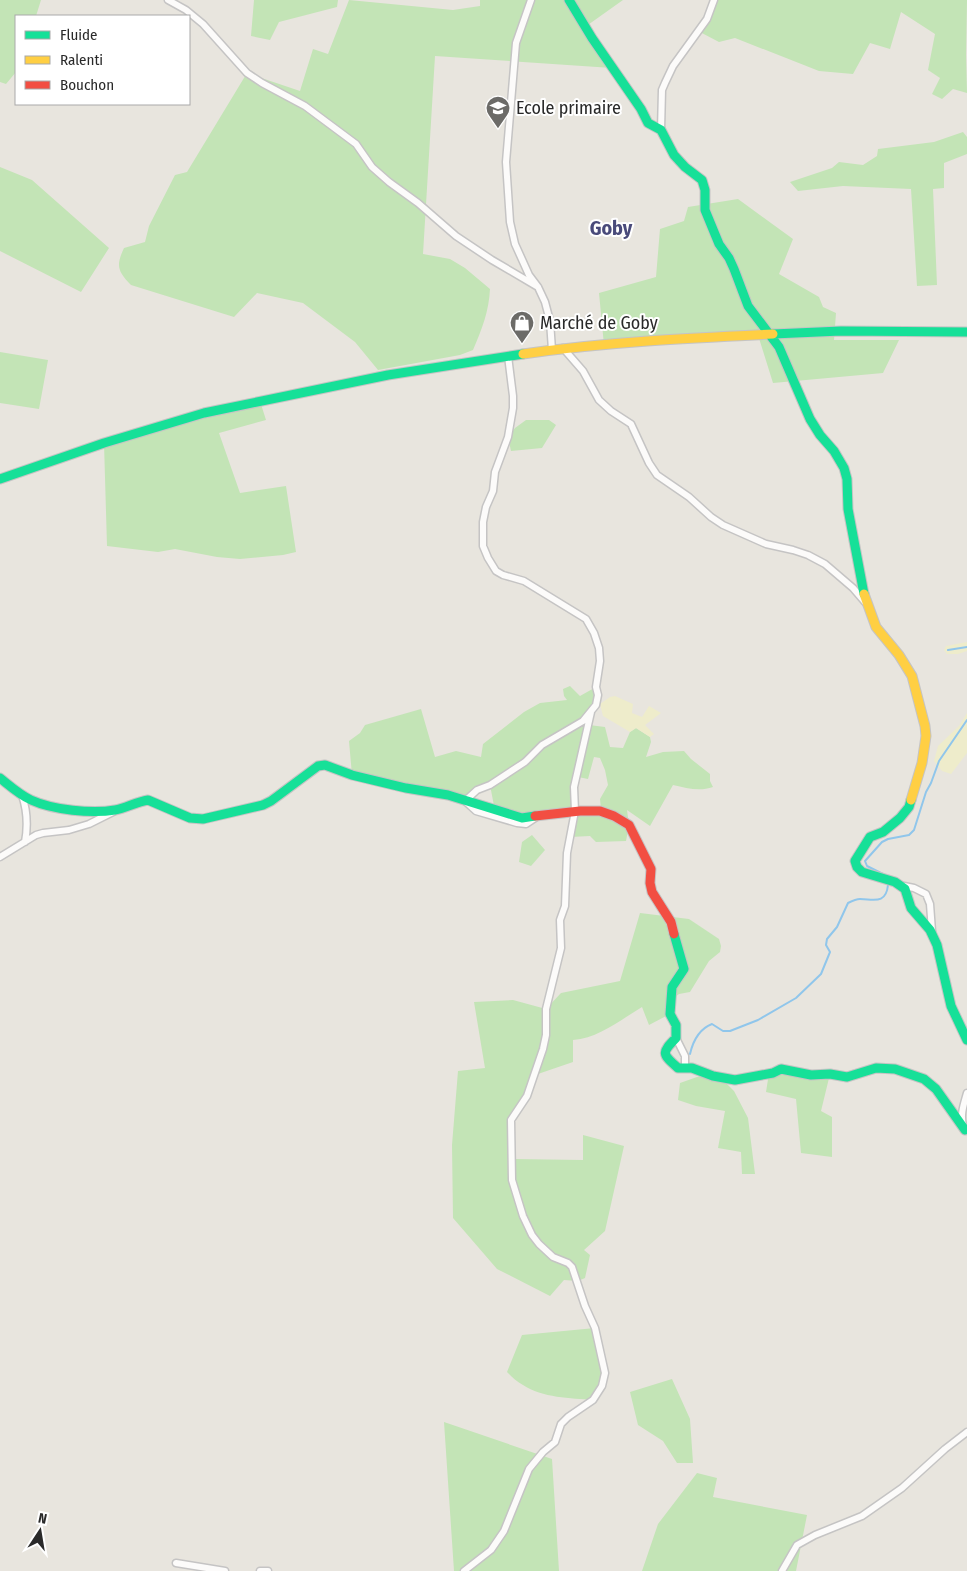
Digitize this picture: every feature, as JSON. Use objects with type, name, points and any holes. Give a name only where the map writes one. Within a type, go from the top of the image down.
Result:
[{"type":"street","points":[[168,0],[186,10],[203,24],[247,73],[305,106],[356,144],[372,167],[456,236],[538,287]]},
{"type":"street","points":[[531,0],[516,43],[506,162],[510,222],[515,244],[529,275],[546,302],[550,321],[552,350]]},
{"type":"street","points":[[569,0],[592,38],[641,109],[646,120],[652,126],[661,130]]},
{"type":"street","points":[[714,0],[707,19],[673,66],[662,90],[661,130],[674,155],[685,167],[702,180],[704,184],[705,210],[718,244],[729,258],[734,269],[748,306],[779,347],[815,427],[834,451],[844,468],[847,479],[848,509],[863,591],[876,627],[899,655],[912,676],[926,736],[922,763],[909,807],[900,818],[883,832],[870,836],[855,861],[855,865],[858,869],[879,878],[900,882],[908,894],[909,904],[913,911],[932,931]]},
{"type":"street","points":[[0,479],[104,443],[204,413],[450,364],[563,348],[684,338],[850,331],[967,332]]},
{"type":"street","points":[[563,348],[583,371],[599,400],[611,411],[632,424],[649,463],[657,475],[723,525],[766,544],[808,554],[825,564],[853,588],[868,605]]},
{"type":"street","points":[[465,801],[477,790],[512,772],[542,745],[583,721],[596,705],[598,695],[596,687],[600,661],[599,648],[594,633],[586,619],[524,581],[496,571],[488,558],[484,546],[483,522],[486,507],[493,492],[495,472],[508,437],[513,408],[508,356]]},
{"type":"street","points":[[464,1571],[490,1550],[504,1531],[529,1469],[543,1452],[555,1442],[561,1424],[593,1400],[602,1386],[605,1373],[595,1328],[585,1306],[572,1267],[568,1263],[553,1257],[532,1235],[516,1197],[512,1171],[511,1120],[527,1096],[544,1049],[546,1010],[561,948],[560,920],[565,906],[567,853],[575,811],[574,787],[591,712]]},
{"type":"street","points":[[0,858],[43,833],[70,830],[89,824],[141,800],[148,800],[190,818],[209,819],[263,805],[318,766],[325,765],[352,775],[406,788],[448,795],[522,818],[575,811],[600,811],[629,825],[651,869],[650,883],[652,892],[671,922],[684,969],[672,987],[670,1014],[676,1025],[676,1038],[685,1056],[685,1067]]},
{"type":"street","points":[[0,778],[22,795],[35,802],[57,808],[116,810]]},
{"type":"street","points":[[22,795],[26,810],[27,832],[25,842]]},
{"type":"street","points":[[904,886],[914,888],[926,894],[930,904],[932,931],[943,960],[950,1002],[967,1040]]},
{"type":"street","points":[[676,1038],[666,1048],[664,1053],[665,1057],[678,1068],[692,1068],[713,1076],[735,1080],[773,1073],[781,1069],[811,1075],[830,1074],[847,1077],[876,1068],[907,1072],[924,1079],[936,1089],[966,1132]]},
{"type":"street","points":[[966,1132],[962,1119],[962,1108],[967,1093]]},
{"type":"street","points":[[782,1571],[797,1545],[815,1535],[862,1516],[902,1488],[945,1448],[967,1432]]},
{"type":"street","points":[[176,1563],[225,1571]]},
{"type":"street","points":[[260,1571],[268,1571]]},
{"type":"green space","points":[[0,0],[41,0],[36,15],[15,15],[15,73],[6,84],[0,82]]},
{"type":"green space","points":[[254,0],[338,0],[337,7],[279,22],[270,40],[251,36]]},
{"type":"green space","points":[[349,0],[453,10],[480,6],[480,0],[623,0],[585,27],[612,68],[435,56],[423,254],[450,259],[465,268],[490,289],[484,320],[473,350],[460,355],[378,370],[355,342],[303,303],[257,293],[234,317],[131,285],[119,268],[124,248],[145,242],[149,226],[175,175],[187,172],[247,73],[300,91],[313,49],[328,54]]},
{"type":"green space","points":[[714,0],[967,0],[967,93],[953,89],[942,99],[932,94],[940,78],[928,70],[935,34],[901,12],[890,49],[870,43],[853,74],[819,71],[735,38],[719,42],[698,31]]},
{"type":"green space","points":[[963,132],[967,137],[967,154],[944,163],[944,188],[933,189],[937,285],[917,286],[911,189],[843,186],[798,191],[790,182],[832,168],[839,162],[863,165],[877,156],[878,149],[934,142]]},
{"type":"green space","points":[[0,167],[32,180],[109,248],[81,292],[0,251]]},
{"type":"green space","points":[[738,199],[793,239],[779,274],[819,297],[823,307],[836,313],[834,340],[899,340],[883,373],[773,383],[758,335],[604,345],[599,293],[656,277],[660,229],[684,221],[688,207]]},
{"type":"green space","points":[[0,352],[48,360],[39,409],[0,403]]},
{"type":"green space","points":[[260,401],[266,420],[219,433],[240,493],[286,486],[296,552],[240,559],[217,557],[175,549],[158,552],[107,546],[104,443]]},
{"type":"green space","points":[[526,420],[549,420],[556,425],[542,448],[511,451],[508,437],[515,428]]},
{"type":"green space","points":[[570,686],[580,696],[596,687],[600,704],[596,705],[589,725],[605,727],[610,747],[623,748],[630,732],[636,728],[650,737],[651,742],[646,757],[663,752],[684,751],[710,774],[710,781],[713,787],[698,789],[673,785],[650,826],[627,810],[629,825],[626,841],[596,842],[590,836],[570,837],[573,814],[532,817],[495,811],[490,785],[465,801],[352,775],[349,741],[360,733],[365,725],[421,709],[435,757],[456,751],[481,757],[483,744],[524,712],[540,703],[567,700],[563,689]],"holes":[[[594,757],[600,758],[608,785],[600,799],[601,809],[576,810],[578,777],[588,779]]]},
{"type":"green space","points":[[532,835],[545,850],[531,866],[519,862],[522,842]]},
{"type":"green space","points":[[640,913],[689,919],[719,939],[720,952],[709,961],[690,992],[679,994],[671,1000],[670,1014],[649,1025],[642,1007],[592,1036],[573,1040],[573,1062],[535,1075],[527,1097],[513,1115],[513,1159],[583,1160],[583,1135],[624,1146],[605,1231],[584,1250],[590,1255],[585,1278],[578,1281],[564,1280],[550,1296],[497,1269],[453,1218],[452,1145],[458,1071],[485,1068],[474,1002],[513,1000],[546,1009],[561,993],[620,981]]},
{"type":"green space","points":[[769,1073],[830,1074],[821,1111],[832,1117],[832,1157],[801,1153],[796,1099],[766,1092]]},
{"type":"green space","points":[[713,1076],[721,1078],[734,1091],[748,1118],[755,1174],[742,1174],[741,1152],[718,1148],[725,1111],[696,1106],[678,1100],[680,1083],[697,1077]]},
{"type":"green space","points":[[595,1328],[605,1373],[593,1400],[557,1397],[539,1393],[521,1384],[507,1372],[522,1335]]},
{"type":"green space","points":[[672,1379],[690,1419],[693,1463],[677,1463],[663,1441],[638,1425],[630,1392]]},
{"type":"green space","points":[[444,1422],[552,1459],[559,1571],[454,1571]]},
{"type":"green space","points":[[697,1473],[717,1478],[713,1497],[807,1515],[796,1571],[642,1571],[658,1524]]},
{"type":"sand","points":[[967,642],[967,651],[958,654],[947,654],[944,650],[946,646]]},
{"type":"sand","points":[[615,696],[633,704],[632,713],[642,717],[649,706],[661,713],[645,725],[654,734],[650,737],[636,728],[630,732],[603,716],[600,704]]},
{"type":"sand","points":[[967,713],[967,753],[951,774],[942,771],[934,761],[938,746],[959,726]]},
{"type":"waterway","points":[[948,650],[967,647]]},
{"type":"waterway","points":[[885,875],[867,866],[865,861],[882,842],[909,835],[914,830],[926,792],[939,761],[967,720]]},
{"type":"waterway","points":[[690,1054],[697,1036],[707,1026],[712,1024],[723,1031],[730,1031],[758,1020],[796,998],[821,974],[830,952],[826,945],[827,939],[837,927],[848,903],[858,899],[878,900],[885,896],[888,885]]},
{"type":"traffic: fast","points":[[569,0],[592,38],[641,109],[648,123],[661,130],[674,155],[685,167],[702,180],[705,190],[705,210],[719,244],[734,269],[748,306],[779,347],[810,419],[844,468],[847,479],[848,509],[864,594]]},
{"type":"traffic: fast","points":[[773,334],[841,331],[967,332]]},
{"type":"traffic: fast","points":[[0,479],[104,443],[204,413],[388,375],[523,354]]},
{"type":"traffic: fast","points":[[0,778],[31,800],[61,809],[106,811],[148,800],[190,818],[203,819],[263,805],[318,766],[325,765],[352,775],[406,788],[448,795],[522,818],[535,816]]},
{"type":"traffic: fast","points":[[911,800],[909,807],[900,818],[883,832],[870,837],[855,861],[857,867],[862,872],[895,882],[905,889],[911,908],[930,930],[937,945],[951,1006],[967,1040]]},
{"type":"traffic: fast","points":[[674,934],[684,969],[672,987],[670,1014],[676,1025],[676,1038],[665,1053],[669,1060],[678,1068],[692,1068],[713,1076],[735,1080],[773,1073],[781,1069],[811,1075],[830,1074],[847,1077],[876,1068],[895,1069],[924,1079],[936,1089],[965,1130]]},
{"type":"traffic: slow","points":[[523,354],[616,343],[773,334]]},
{"type":"traffic: slow","points":[[864,594],[876,627],[899,655],[912,676],[925,726],[926,736],[922,763],[911,800]]},
{"type":"traffic: jam","points":[[535,816],[580,811],[600,811],[614,816],[629,825],[651,869],[650,883],[652,892],[671,922],[674,934]]},
{"type":"place","name":"Ecole primaire","points":[[498,129]]},
{"type":"place","name":"Marché de Goby","points":[[522,344]]},
{"type":"district","name":"Goby","points":[[611,228]]}]
